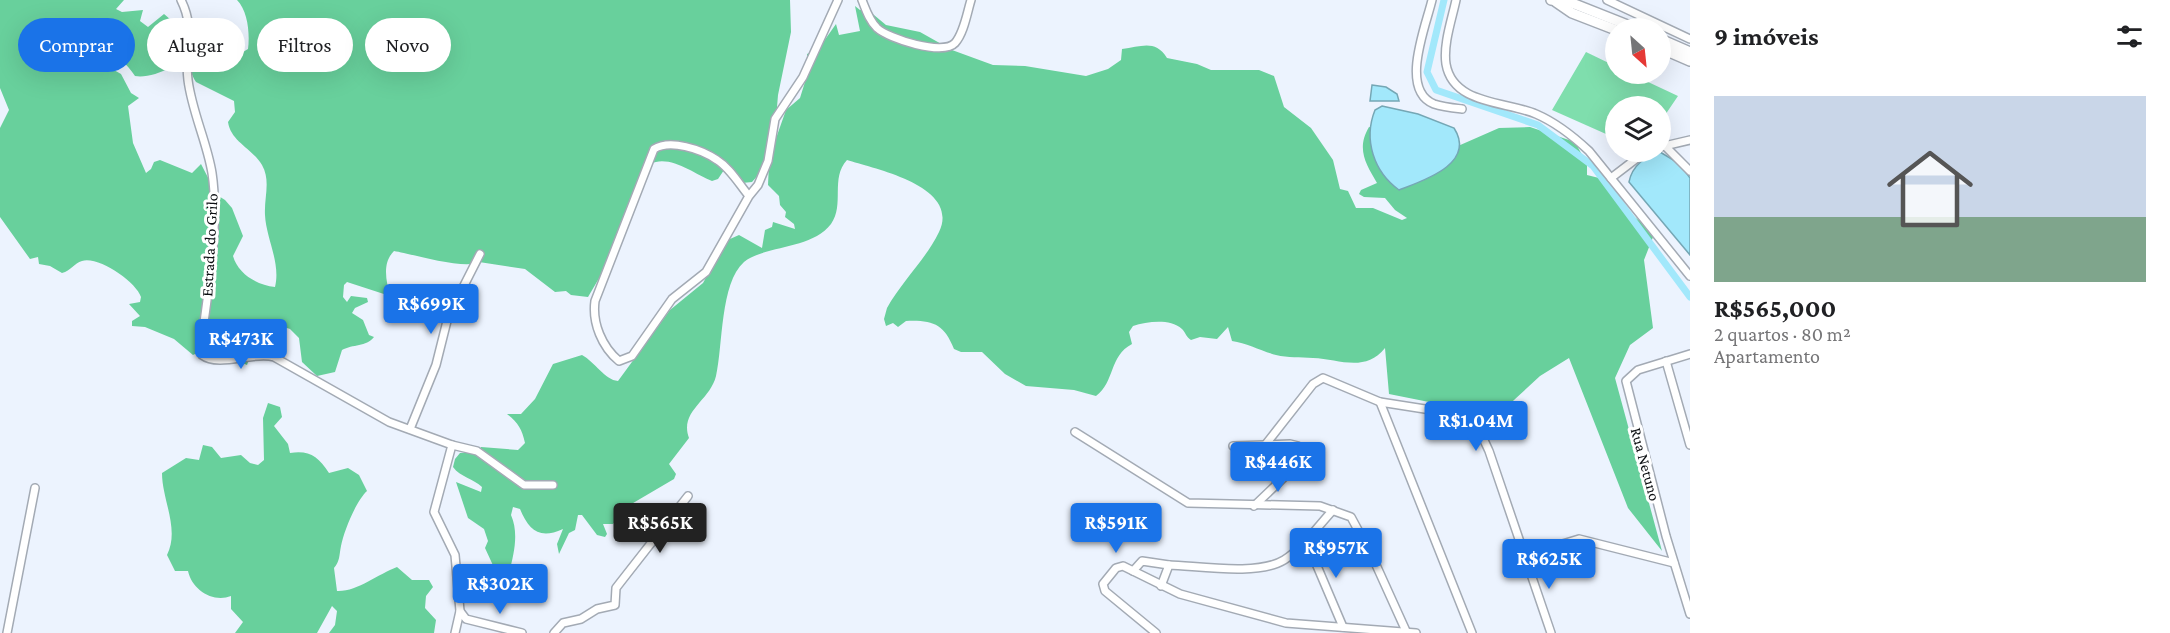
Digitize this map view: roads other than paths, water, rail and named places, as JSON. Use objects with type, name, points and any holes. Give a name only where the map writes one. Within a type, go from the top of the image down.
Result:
[{"type":"main road","points":[[1552,0],[1572,3],[1610,18]]},
{"type":"main road","points":[[1552,0],[1572,13],[1605,26]]},
{"type":"main road","points":[[1671,44],[1690,52]]},
{"type":"main road","points":[[1671,53],[1690,61]]},
{"type":"street","name":"Estrada do Grilo","points":[[181,0],[191,28],[186,65],[190,96],[212,174],[212,242],[200,351],[206,358],[217,360],[263,354],[274,357],[389,422],[452,445],[477,451],[510,478],[524,485],[553,485]]},
{"type":"street","points":[[749,196],[717,159],[671,144],[661,144],[654,149],[595,301],[596,322],[606,346],[619,362],[632,356],[672,298],[706,272],[749,196],[758,185],[768,161],[775,119],[803,77],[838,0]]},
{"type":"street","points":[[862,0],[871,21],[879,30],[887,35],[938,50],[947,49],[954,44],[971,0]]},
{"type":"street","points":[[1432,0],[1418,58],[1416,76],[1418,89],[1424,98],[1434,104],[1462,109]]},
{"type":"street","points":[[1456,0],[1445,58],[1448,72],[1456,85],[1483,101],[1506,104],[1551,121],[1589,151],[1690,276]]},
{"type":"street","points":[[1607,0],[1690,39]]},
{"type":"street","points":[[1671,145],[1690,140]]},
{"type":"street","points":[[1671,154],[1690,171]]},
{"type":"street","points":[[1611,178],[1632,162]]},
{"type":"street","points":[[410,429],[436,365],[448,317],[480,254]]},
{"type":"street","name":"Rua Netuno","points":[[1690,354],[1638,370],[1626,381],[1626,391],[1690,614]]},
{"type":"street","points":[[1666,362],[1690,445]]},
{"type":"street","points":[[1266,444],[1313,384],[1323,378],[1380,402],[1463,416],[1471,420],[1478,428],[1489,451],[1551,633]]},
{"type":"street","points":[[1380,402],[1472,633]]},
{"type":"street","points":[[1075,432],[1188,503],[1320,506],[1352,517],[1406,631]]},
{"type":"street","points":[[1233,446],[1266,444],[1303,448],[1303,456],[1254,506]]},
{"type":"street","points":[[452,445],[434,512],[455,555],[460,610],[455,633]]},
{"type":"street","points":[[7,633],[35,488]]},
{"type":"street","points":[[554,633],[563,623],[581,619],[597,609],[615,605],[616,588],[688,496]]},
{"type":"street","points":[[1133,571],[1143,561],[1169,565],[1262,567],[1283,561],[1333,510]]},
{"type":"street","points":[[1523,556],[1579,539],[1674,563]]},
{"type":"street","points":[[1306,540],[1342,627]]},
{"type":"street","points":[[1161,586],[1169,565]]},
{"type":"street","points":[[1156,633],[1105,591],[1103,584],[1116,568],[1120,566],[1133,571],[1161,586],[1198,600],[1304,630],[1342,627],[1416,633]]},
{"type":"street","points":[[460,610],[466,619],[522,633]]},
{"type":"water","points":[[1372,85],[1386,87],[1397,94],[1399,101],[1370,101]]},
{"type":"water","points":[[1382,106],[1418,114],[1454,128],[1459,141],[1458,152],[1453,161],[1433,176],[1399,190],[1383,174],[1373,155],[1370,133],[1372,121],[1375,110]]},
{"type":"water","points":[[1671,159],[1680,164],[1690,178],[1690,255],[1629,182],[1640,162],[1671,162]]},
{"type":"waterway","points":[[1444,0],[1427,72],[1436,90],[1538,125],[1593,166],[1690,297]]}]
